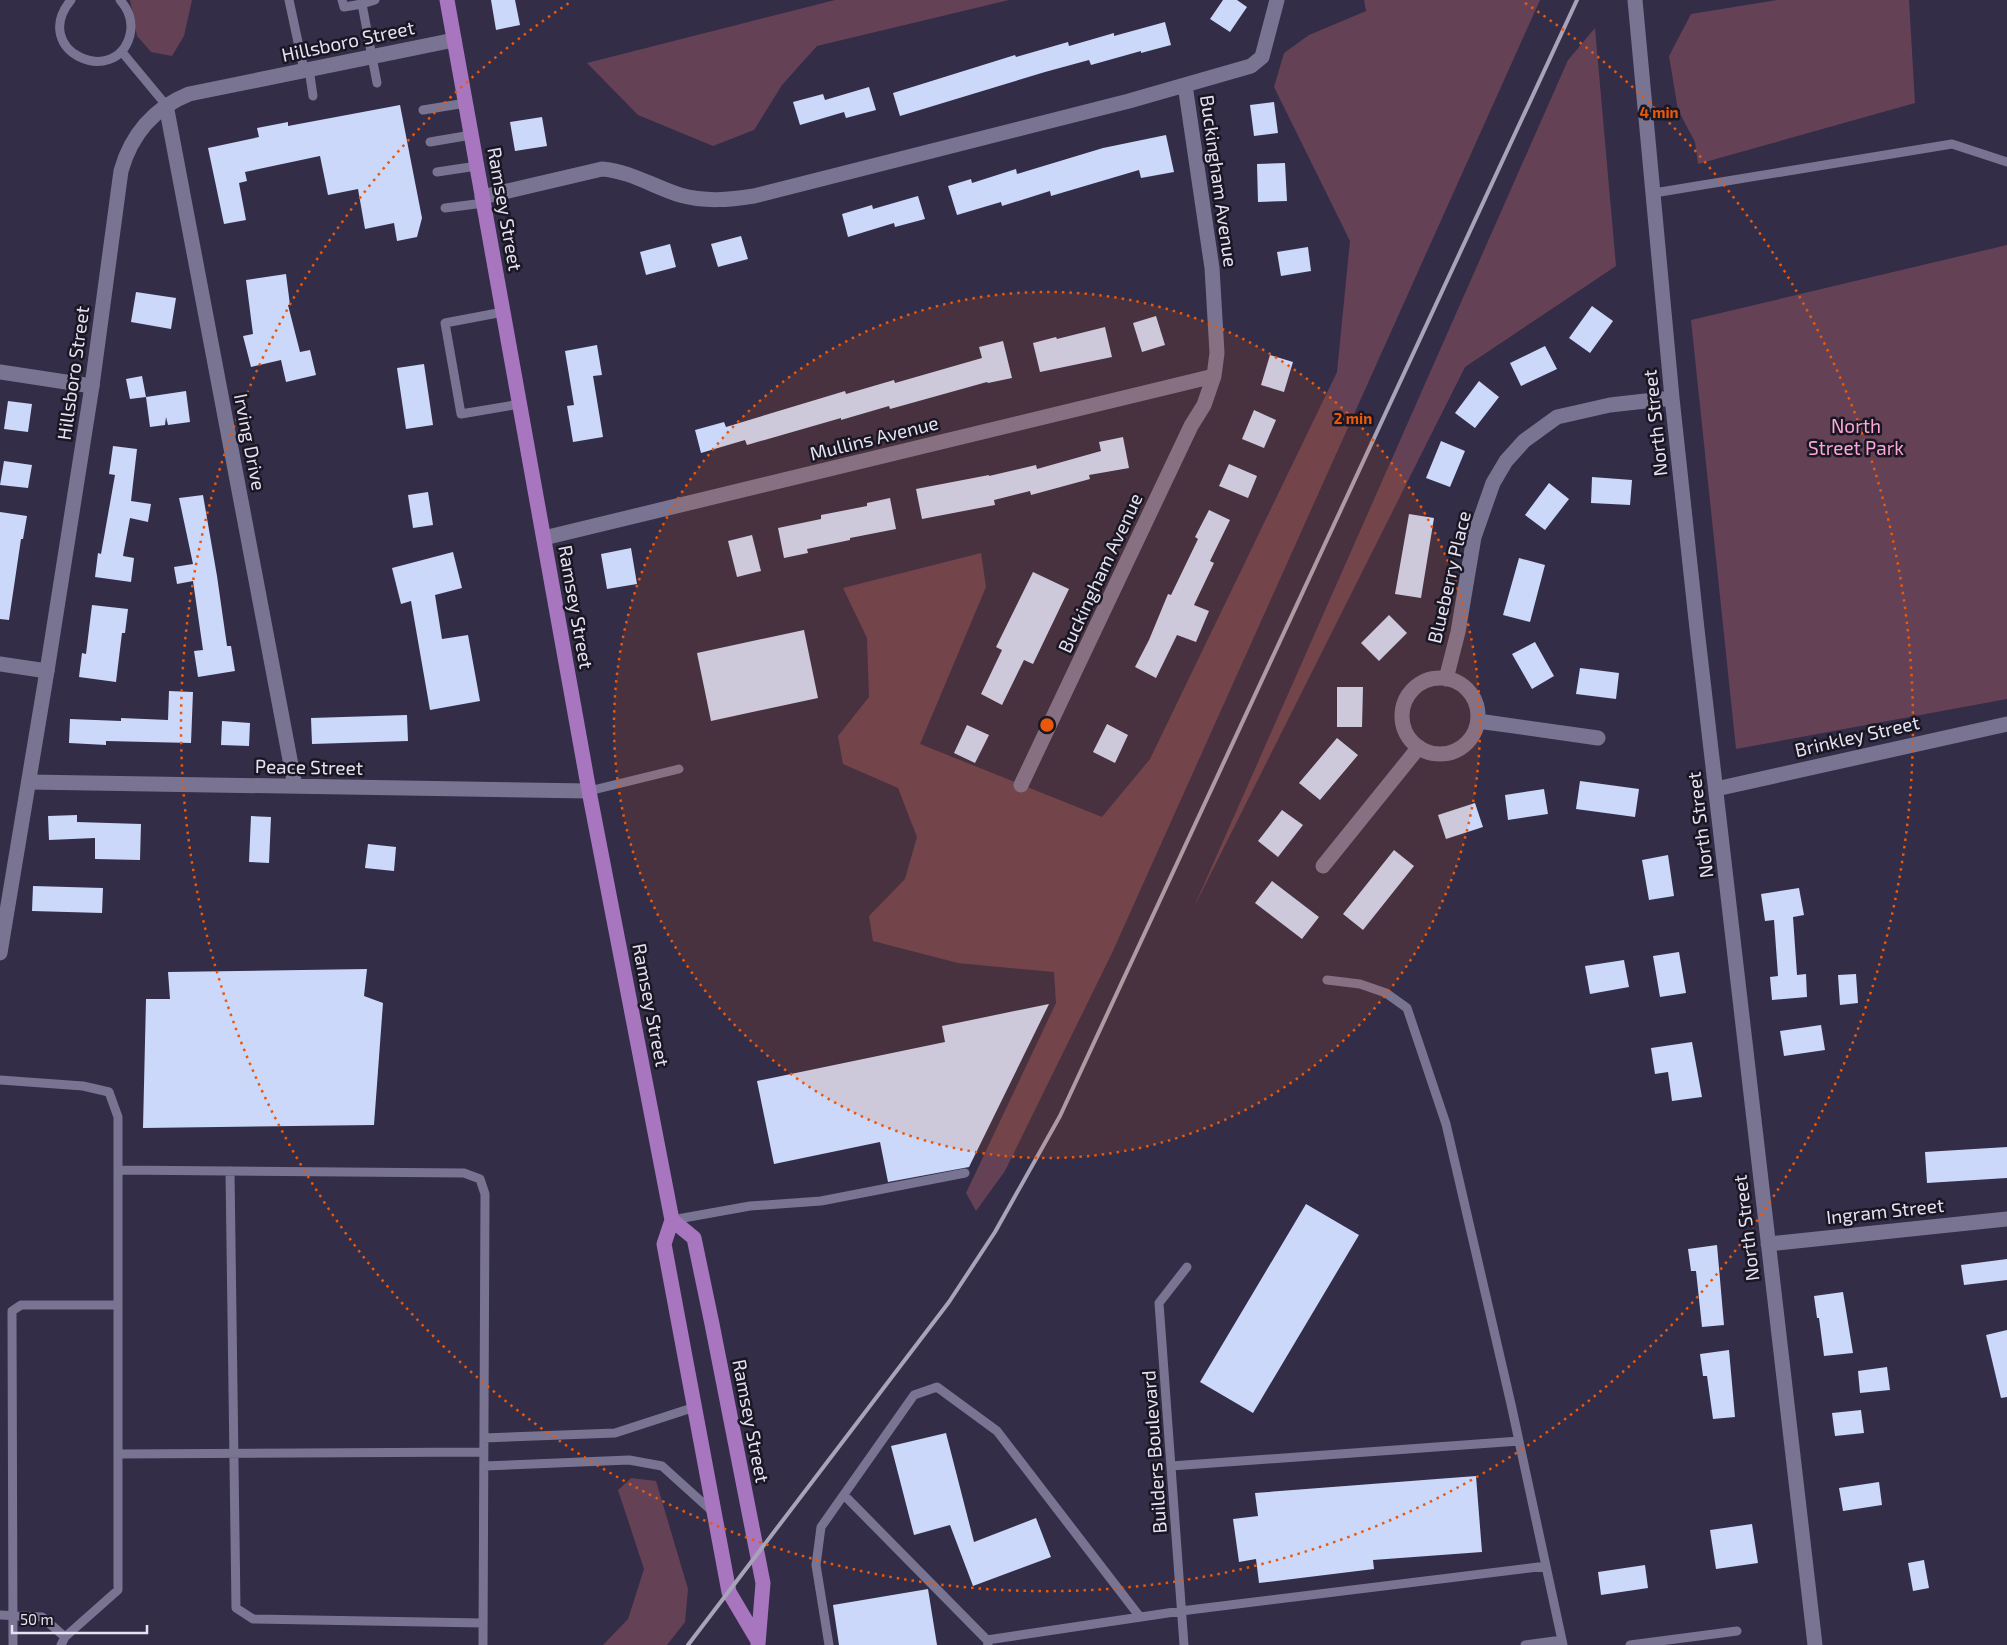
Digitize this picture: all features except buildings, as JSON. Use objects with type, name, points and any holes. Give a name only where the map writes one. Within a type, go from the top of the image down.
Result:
[{"type":"main road","name":"Ramsey Street","points":[[447,0],[589,791],[672,1220],[664,1244],[714,1513],[729,1592],[758,1643]]},
{"type":"main road","name":"Ramsey Street","points":[[672,1220],[694,1238],[708,1304],[763,1583],[758,1643]]},
{"type":"street","points":[[1185,85],[1257,62],[1262,57],[1277,0]]},
{"type":"street","name":"North Street","points":[[1635,0],[1672,398],[1815,1645]]},
{"type":"street","name":"Hillsboro Street","points":[[0,952],[92,386],[120,171],[124,159],[135,137],[151,118],[166,105],[189,94],[454,40]]},
{"type":"street","name":"Buckingham Avenue","points":[[483,200],[602,169],[615,170],[680,195],[705,200],[738,199],[1185,85],[1212,268],[1217,353],[1214,376],[1204,405],[1191,426],[1021,785]]},
{"type":"street","name":"Irving Drive","points":[[166,105],[295,786]]},
{"type":"street","points":[[0,372],[92,386]]},
{"type":"street","name":"Mullins Avenue","points":[[544,538],[1214,376]]},
{"type":"street","name":"Blueberry Place","points":[[1446,679],[1458,632],[1474,537],[1493,483],[1506,461],[1524,441],[1557,417],[1610,405],[1672,398]]},
{"type":"street","points":[[0,664],[47,671]]},
{"type":"street","points":[[1446,679],[1458,683],[1468,690],[1475,700],[1478,721],[1473,736],[1465,745],[1454,752],[1430,753],[1418,747],[1410,740],[1402,719],[1404,708],[1408,697],[1415,688],[1424,682],[1446,679]]},
{"type":"street","points":[[1478,721],[1598,738]]},
{"type":"street","name":"Brinkley Street","points":[[1716,789],[2007,724]]},
{"type":"street","points":[[1323,866],[1418,747]]},
{"type":"street","name":"Peace Street","points":[[29,782],[589,791]]},
{"type":"street","name":"Ingram Street","points":[[1768,1244],[2007,1219]]},
{"type":"lane","points":[[72,0],[65,8],[60,19],[63,42],[79,58],[90,62],[101,62],[112,58],[122,52],[129,41],[132,29],[130,17],[120,0]]},
{"type":"lane","points":[[289,0],[313,96]]},
{"type":"lane","points":[[342,0],[344,7],[375,0]]},
{"type":"lane","points":[[361,2],[377,83]]},
{"type":"lane","points":[[122,52],[166,105]]},
{"type":"lane","points":[[423,110],[466,103]]},
{"type":"lane","points":[[430,142],[471,136]]},
{"type":"lane","points":[[1654,193],[1952,144],[2007,162]]},
{"type":"lane","points":[[437,172],[477,166]]},
{"type":"lane","points":[[445,208],[483,200]]},
{"type":"lane","points":[[503,312],[445,323],[461,414],[520,404]]},
{"type":"lane","points":[[589,791],[679,769]]},
{"type":"lane","points":[[1327,980],[1360,984],[1386,993],[1408,1008],[1446,1124],[1563,1642],[1525,1645]]},
{"type":"lane","points":[[0,1080],[82,1086],[109,1092],[118,1117],[118,1590],[63,1641],[42,1617],[13,1614],[0,1615]]},
{"type":"lane","points":[[118,1170],[464,1173],[480,1180],[485,1194],[483,1645]]},
{"type":"lane","points":[[230,1171],[236,1608],[253,1619],[483,1624]]},
{"type":"lane","points":[[672,1220],[750,1206],[821,1201],[965,1173]]},
{"type":"lane","name":"Builders Boulevard","points":[[1184,1645],[1159,1303],[1187,1266]]},
{"type":"lane","points":[[13,1645],[12,1311],[21,1305],[118,1305]]},
{"type":"lane","points":[[829,1645],[816,1565],[821,1527],[914,1395],[937,1387],[997,1431],[1140,1618]]},
{"type":"lane","points":[[484,1438],[615,1432],[695,1407]]},
{"type":"lane","points":[[1171,1466],[1519,1441]]},
{"type":"lane","points":[[118,1454],[484,1452]]},
{"type":"lane","points":[[484,1466],[629,1460],[662,1466],[714,1513]]},
{"type":"lane","points":[[844,1495],[987,1643],[1181,1611],[1546,1566]]},
{"type":"lane","points":[[1630,1645],[1737,1631]]},
{"type":"green space","points":[[130,0],[192,0],[184,36],[172,56],[151,52],[137,36]]},
{"type":"green space","points":[[835,0],[1009,0],[817,46],[782,85],[754,130],[713,146],[638,115],[587,63]]},
{"type":"green space","points":[[1364,0],[1540,0],[1112,953],[1005,1171],[976,1211],[966,1193],[1056,1003],[1054,972],[958,963],[873,941],[869,916],[905,879],[917,837],[898,788],[843,764],[838,736],[869,697],[867,638],[843,588],[981,553],[986,587],[920,744],[1102,817],[1150,759],[1337,372],[1350,241],[1274,87],[1284,53],[1309,35],[1366,11]]},
{"type":"green space","points":[[1777,0],[1909,0],[1915,103],[1698,164],[1695,142],[1678,110],[1669,56],[1691,14]]},
{"type":"green space","points":[[1595,28],[1616,266],[1465,367],[1194,907],[1568,60]]},
{"type":"green space","name":"North Street Park","points":[[2007,245],[2007,699],[1736,749],[1691,320]]},
{"type":"green space","points":[[631,1478],[656,1481],[688,1589],[685,1622],[667,1645],[603,1645],[628,1619],[644,1569],[618,1490]]},
{"type":"railway","points":[[688,1645],[949,1302],[995,1232],[1060,1116],[1577,0]]}]
